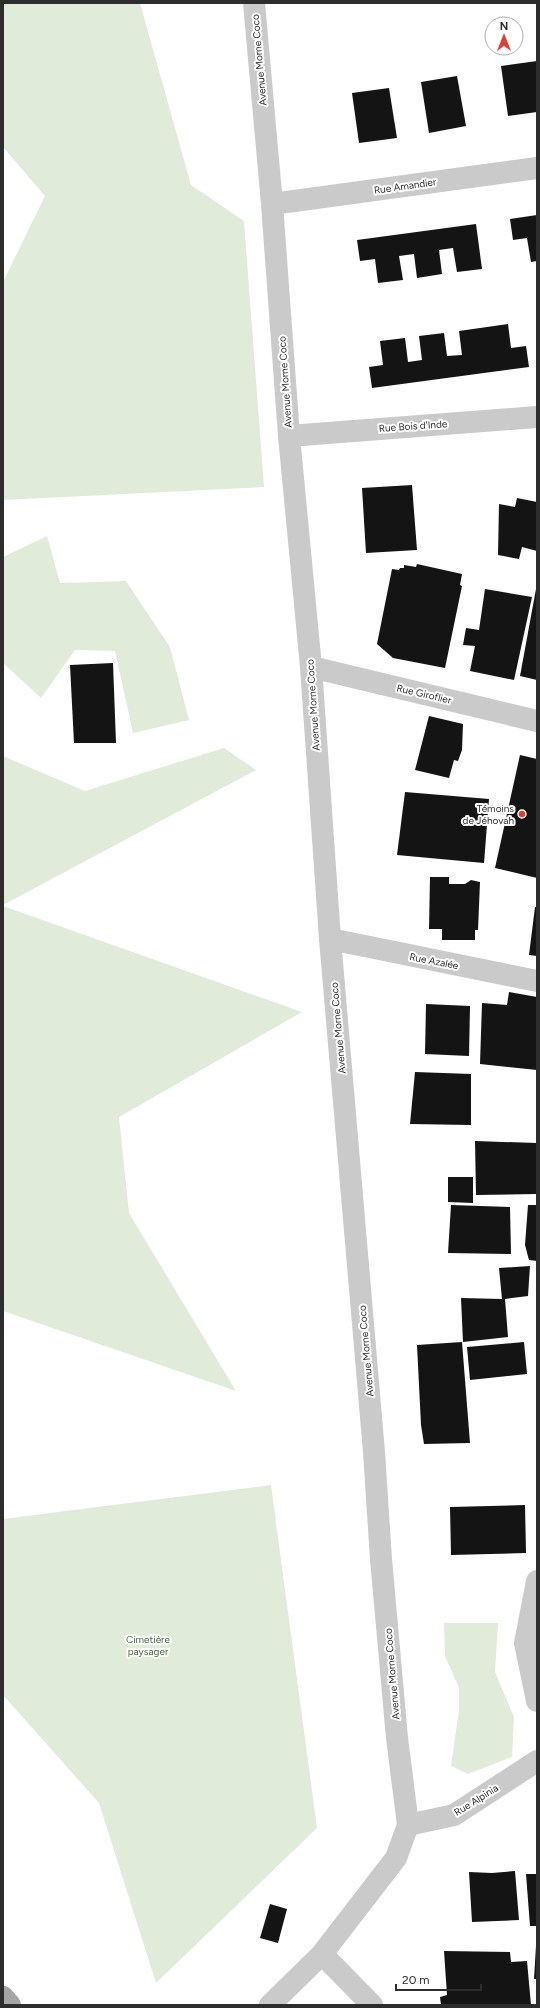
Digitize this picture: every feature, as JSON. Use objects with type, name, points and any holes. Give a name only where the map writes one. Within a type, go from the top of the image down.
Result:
[{"type":"main road","points":[[3,1997],[10,2005]]},
{"type":"street","name":"Avenue Morne Coco","points":[[254,3],[272,204],[289,436],[311,667],[330,939],[374,1452],[380,1559],[408,1825],[396,1858],[322,1954],[270,2005]]},
{"type":"street","name":"Rue Amandier","points":[[272,204],[537,168]]},
{"type":"street","name":"Rue Bois d'Inde","points":[[289,436],[537,416]]},
{"type":"street","name":"Rue Giroflier","points":[[311,667],[537,721]]},
{"type":"street","name":"Rue Azalée","points":[[330,939],[537,982]]},
{"type":"street","points":[[537,1581],[524,1643],[537,1701]]},
{"type":"street","name":"Rue Alpinia","points":[[408,1825],[454,1815],[537,1761]]},
{"type":"street","points":[[322,1954],[372,2005]]},
{"type":"green space","points":[[3,3],[140,3],[191,185],[244,221],[264,487],[3,500],[3,282],[45,196],[3,147]]},
{"type":"green space","points":[[47,536],[60,583],[126,581],[170,647],[189,720],[133,733],[115,651],[75,650],[41,698],[3,663],[3,557]]},
{"type":"green space","points":[[224,748],[256,770],[3,905],[3,756],[85,791]]},
{"type":"green space","points":[[3,906],[302,1012],[119,1117],[129,1213],[236,1391],[3,1311]]},
{"type":"green space","name":"Cimetière paysager","points":[[271,1485],[317,1828],[156,1983],[99,1803],[3,1695],[3,1519]]},
{"type":"green space","points":[[444,1623],[498,1623],[495,1672],[514,1717],[512,1757],[468,1774],[451,1766],[459,1710],[459,1688],[445,1656]]},
{"type":"building","points":[[537,61],[537,112],[508,116],[501,66]]},
{"type":"building","points":[[457,76],[466,126],[429,133],[421,82]]},
{"type":"building","points":[[389,88],[397,138],[359,143],[352,93]]},
{"type":"building","points":[[537,215],[537,261],[531,262],[527,238],[513,240],[510,219]]},
{"type":"building","points":[[476,224],[482,269],[457,272],[453,248],[439,250],[442,274],[417,278],[414,254],[399,256],[403,280],[378,283],[375,259],[360,261],[357,240]]},
{"type":"building","points":[[508,324],[511,348],[526,346],[529,367],[372,388],[369,367],[383,365],[380,341],[405,338],[408,362],[422,360],[419,336],[444,333],[447,356],[462,355],[459,331]]},
{"type":"building","points":[[412,485],[417,550],[366,553],[362,488]]},
{"type":"building","points":[[517,498],[537,502],[537,551],[522,547],[519,559],[498,555],[499,504],[515,507]]},
{"type":"building","points":[[417,564],[462,574],[460,585],[462,586],[445,668],[393,658],[377,644],[392,569],[399,570],[400,568],[404,568],[404,565],[416,567]]},
{"type":"building","points":[[485,589],[532,597],[514,680],[470,671],[475,646],[463,645],[466,628],[479,630]]},
{"type":"building","points":[[537,589],[537,680],[520,676]]},
{"type":"building","points":[[113,663],[116,743],[74,743],[70,665]]},
{"type":"building","points":[[429,716],[463,724],[462,750],[458,761],[454,760],[449,778],[415,770]]},
{"type":"building","name":"Témoins de Jéhovah","points":[[520,755],[537,759],[537,878],[495,868]]},
{"type":"building","points":[[405,792],[489,799],[484,863],[397,855]]},
{"type":"building","points":[[430,877],[449,877],[449,884],[465,884],[471,880],[480,882],[478,930],[475,930],[475,940],[442,940],[442,929],[429,929]]},
{"type":"building","points":[[535,907],[537,907],[537,956],[529,955]]},
{"type":"building","points":[[509,992],[537,997],[537,1070],[480,1064],[482,1003],[507,1005]]},
{"type":"building","points":[[426,1004],[470,1006],[469,1056],[425,1054]]},
{"type":"building","points":[[415,1072],[471,1074],[471,1125],[410,1124]]},
{"type":"building","points":[[475,1141],[537,1143],[536,1194],[476,1195]]},
{"type":"building","points":[[448,1177],[473,1177],[473,1203],[448,1202]]},
{"type":"building","points":[[451,1205],[510,1207],[511,1254],[448,1253]]},
{"type":"building","points":[[528,1205],[537,1205],[537,1261],[529,1260],[525,1245]]},
{"type":"building","points":[[530,1266],[528,1296],[505,1299],[508,1337],[463,1342],[461,1298],[502,1299],[499,1268]]},
{"type":"building","points":[[462,1342],[470,1443],[424,1444],[421,1425],[417,1345]]},
{"type":"building","points":[[524,1342],[527,1374],[470,1380],[467,1347]]},
{"type":"building","points":[[525,1505],[526,1553],[451,1555],[450,1507]]},
{"type":"building","points":[[515,1871],[519,1920],[472,1922],[469,1872],[492,1873]]},
{"type":"building","points":[[526,1874],[537,1874],[537,1926],[530,1926]]},
{"type":"building","points":[[270,1904],[287,1909],[278,1943],[260,1938]]},
{"type":"building","points":[[536,1946],[537,1979],[534,1979]]},
{"type":"building","points":[[444,1951],[510,1952],[511,1962],[527,1961],[531,2005],[441,2005],[440,1997],[447,1995]]},
{"type":"place","name":"Témoins de Jéhovah","points":[[522,814]]}]
